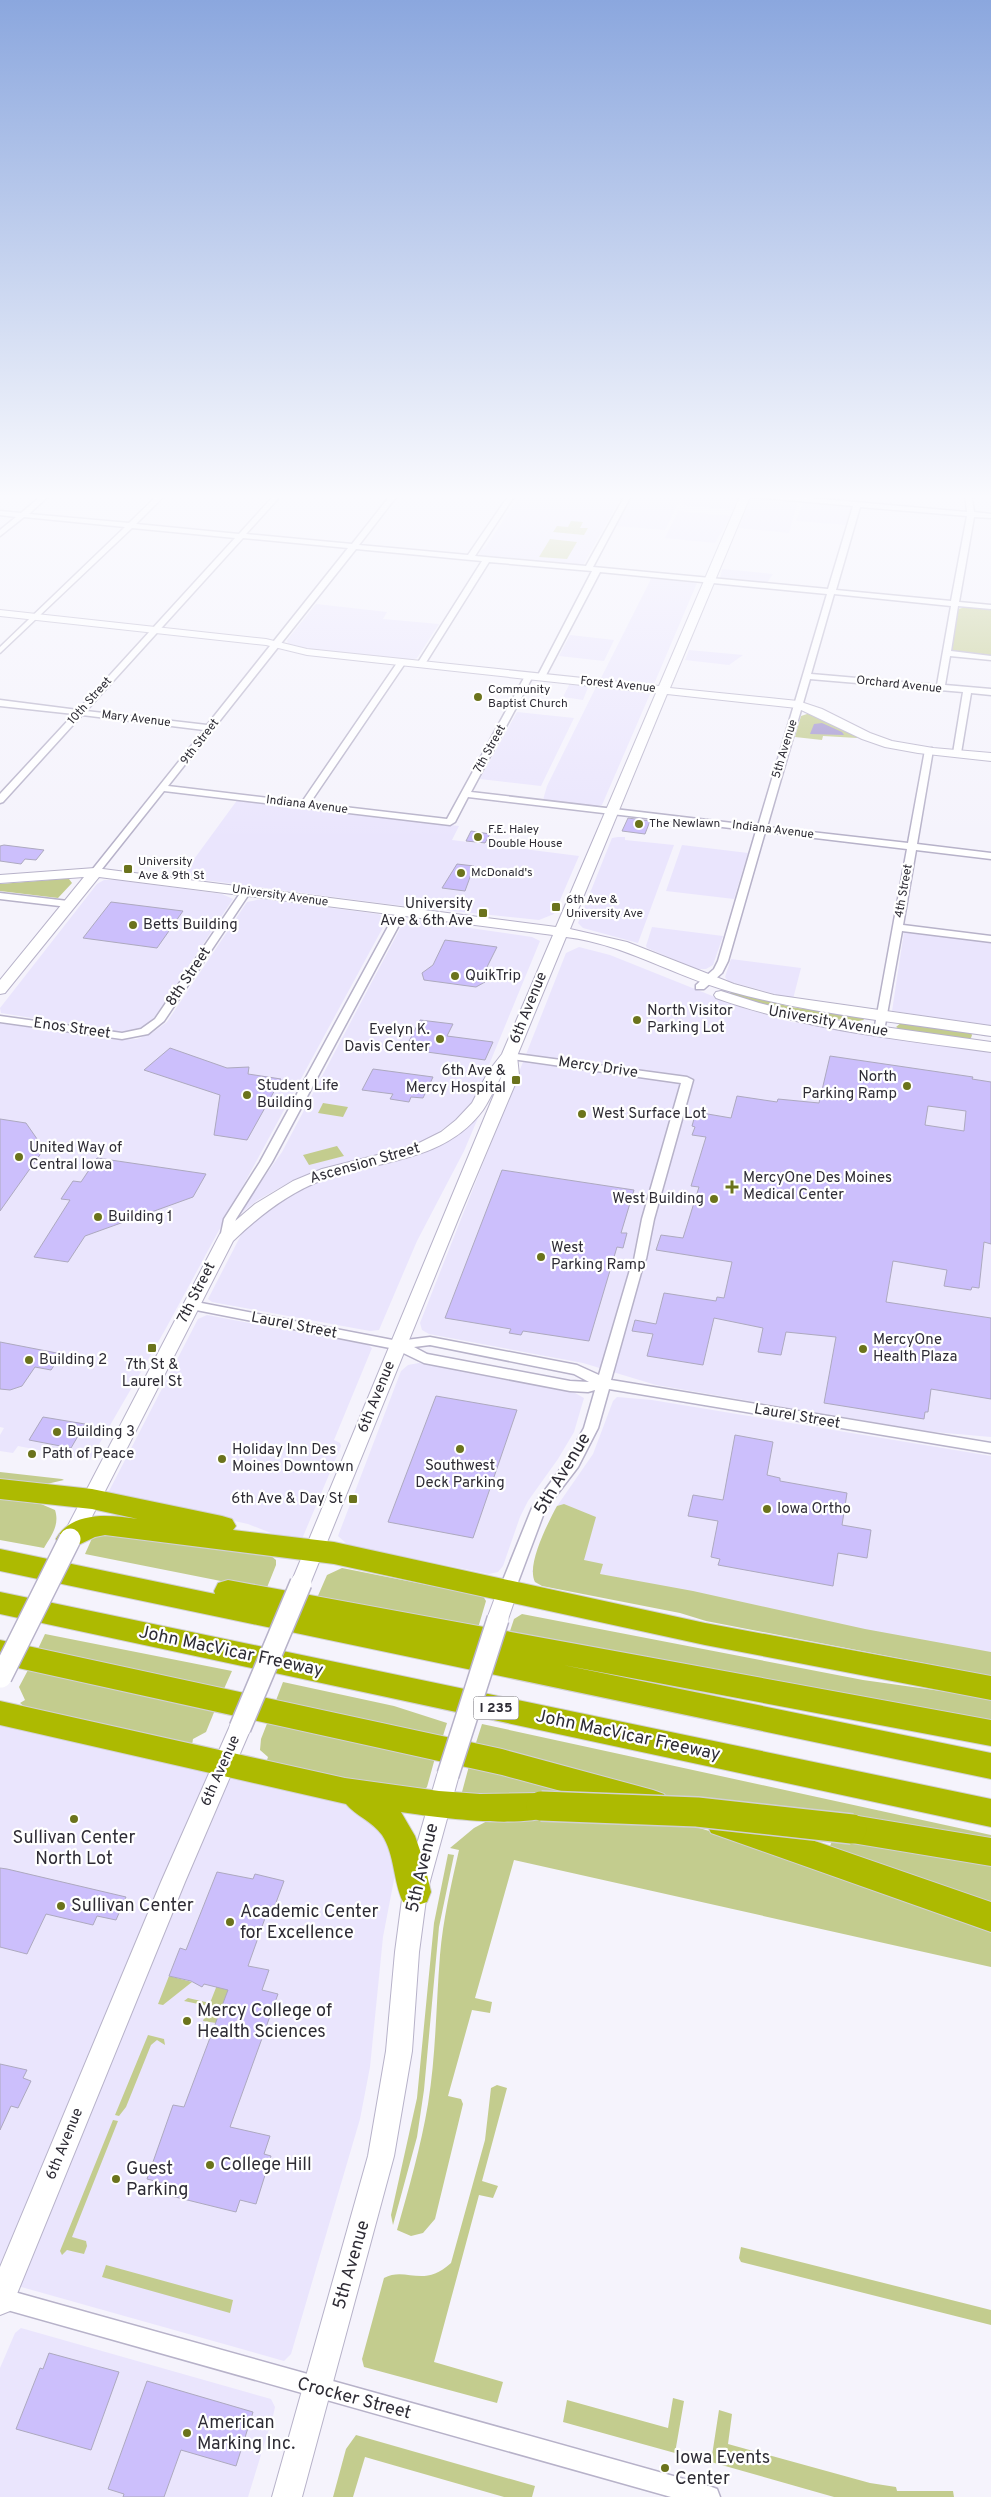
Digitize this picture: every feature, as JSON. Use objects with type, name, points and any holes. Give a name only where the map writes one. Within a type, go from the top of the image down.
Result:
[{"type":"highway","points":[[0,1489],[92,1499],[232,1528],[285,1548]]},
{"type":"highway","points":[[70,1540],[88,1528],[104,1525],[314,1551],[507,1590],[705,1634],[991,1688]]},
{"type":"highway","points":[[0,1555],[230,1591],[991,1733]]},
{"type":"highway","points":[[0,1560],[991,1766]]},
{"type":"highway","name":"John MacVicar Freeway","points":[[0,1603],[991,1813]]},
{"type":"highway","points":[[0,1670],[493,1760],[606,1790],[772,1839],[991,1917]]},
{"type":"highway","points":[[0,1712],[345,1791],[439,1804],[480,1807],[541,1806],[734,1813],[852,1829],[991,1852]]},
{"type":"highway","points":[[345,1791],[371,1804],[391,1820],[403,1844],[416,1892]]},
{"type":"main road","name":"6th Avenue","points":[[0,2299],[301,1583],[511,1075],[509,1056],[696,609]]},
{"type":"main road","name":"Forest Avenue","points":[[0,613],[266,642],[306,652],[798,704],[829,715],[876,740],[928,750],[991,757]]},
{"type":"main road","name":"University Avenue","points":[[0,878],[96,872],[559,933],[705,983],[773,999],[991,1030]]},
{"type":"main road","name":"9th Street","points":[[0,990],[68,904],[96,872]]},
{"type":"main road","name":"University Avenue","points":[[705,983],[750,1006],[783,1016],[991,1047]]},
{"type":"main road","name":"Ascension Street","points":[[226,1238],[267,1201],[304,1181],[409,1153],[446,1136],[474,1111],[482,1100],[494,1072],[509,1056]]},
{"type":"main road","name":"7th Street","points":[[0,1670],[92,1499],[226,1238]]},
{"type":"main road","name":"5th Avenue","points":[[287,2497],[382,2156],[400,2051],[407,1952],[416,1892],[439,1804],[507,1590]]},
{"type":"street","points":[[0,650],[44,609]]},
{"type":"street","name":"10th Street","points":[[0,800],[175,609]]},
{"type":"street","name":"9th Street","points":[[96,872],[305,609]]},
{"type":"street","points":[[421,664],[456,609]]},
{"type":"street","name":"7th Street","points":[[450,822],[575,609]]},
{"type":"street","name":"5th Avenue","points":[[705,983],[718,971],[723,961],[826,609]]},
{"type":"street","points":[[940,689],[953,609]]},
{"type":"street","points":[[946,653],[991,658]]},
{"type":"street","points":[[304,805],[402,662]]},
{"type":"street","name":"Orchard Avenue","points":[[807,676],[991,692]]},
{"type":"street","points":[[957,753],[967,691]]},
{"type":"street","name":"Mary Avenue","points":[[0,704],[211,728]]},
{"type":"street","name":"4th Street","points":[[879,1031],[928,750]]},
{"type":"street","name":"Indiana Avenue","points":[[164,788],[450,822]]},
{"type":"street","name":"Indiana Avenue","points":[[465,794],[991,856]]},
{"type":"street","name":"8th Street","points":[[144,1032],[160,1021],[246,891]]},
{"type":"street","points":[[0,896],[68,904]]},
{"type":"street","name":"7th Street","points":[[226,1238],[230,1219],[266,1162],[401,912]]},
{"type":"street","points":[[898,927],[991,939]]},
{"type":"street","name":"Enos Street","points":[[0,1019],[117,1036],[144,1032]]},
{"type":"street","name":"Mercy Drive","points":[[509,1056],[687,1080]]},
{"type":"street","name":"5th Avenue","points":[[507,1590],[539,1508],[573,1463],[586,1439],[639,1261],[650,1210],[687,1080]]},
{"type":"street","name":"Laurel Street","points":[[191,1305],[398,1345],[424,1358],[570,1386],[588,1387],[603,1383],[883,1432],[991,1448]]},
{"type":"street","name":"Crocker Street","points":[[0,2299],[709,2497]]},
{"type":"shaded area","points":[[312,609],[356,609],[387,612],[383,619],[439,624],[417,658],[412,660],[309,649],[288,644],[287,640]]},
{"type":"shaded area","points":[[636,609],[686,609],[654,684],[600,680]]},
{"type":"shaded area","points":[[570,635],[614,640],[604,661],[559,656]]},
{"type":"shaded area","points":[[689,650],[743,655],[729,665],[685,660]]},
{"type":"shaded area","points":[[570,683],[589,685],[583,700],[563,697]]},
{"type":"shaded area","points":[[596,687],[650,694],[602,805],[596,806],[543,800],[547,786]]},
{"type":"shaded area","points":[[517,712],[574,718],[541,786],[480,779]]},
{"type":"shaded area","points":[[822,723],[842,732],[844,735],[810,734],[814,724]]},
{"type":"shaded area","points":[[238,799],[459,826],[452,840],[579,856],[554,914],[539,920],[387,904],[181,877]]},
{"type":"shaded area","points":[[625,837],[625,840],[674,845],[638,943],[583,928],[578,923],[612,838]]},
{"type":"shaded area","points":[[682,845],[748,853],[734,899],[666,891]]},
{"type":"shaded area","points":[[104,880],[118,880],[222,894],[233,899],[152,1021],[141,1029],[120,1032],[1,1013],[0,1008],[97,884]]},
{"type":"shaded area","points":[[262,899],[378,914],[388,918],[165,1330],[90,1460],[18,1446],[13,1453],[0,1451],[0,1435],[4,1428],[0,1427],[0,1023],[116,1040],[137,1039],[152,1033],[167,1022],[247,902]]},
{"type":"shaded area","points":[[414,920],[532,937],[540,941],[477,1094],[463,1114],[429,1139],[399,1152],[324,1169],[295,1179],[258,1200],[236,1217],[282,1152],[403,923]]},
{"type":"shaded area","points":[[652,927],[723,936],[713,965],[706,969],[697,969],[647,948]]},
{"type":"shaded area","points":[[904,932],[991,942],[991,1026],[892,1011]]},
{"type":"shaded area","name":"MercyOne Des Moines Medical Center","points":[[579,947],[610,955],[740,1007],[791,1022],[991,1051],[991,1437],[923,1431],[656,1385],[583,1363],[429,1334],[422,1330],[420,1323],[566,953]]},
{"type":"shaded area","points":[[731,959],[801,968],[793,999],[728,981],[725,977]]},
{"type":"shaded area","points":[[478,1118],[464,1151],[417,1241],[379,1330],[370,1331],[212,1302],[208,1299],[241,1235],[249,1225],[292,1193],[320,1181],[417,1156],[443,1144]]},
{"type":"shaded area","points":[[207,1315],[368,1345],[372,1348],[334,1440],[340,1443],[341,1446],[302,1539],[286,1539],[248,1524],[108,1493],[198,1319]]},
{"type":"shaded area","points":[[419,1363],[575,1393],[584,1398],[574,1432],[558,1459],[528,1501],[520,1517],[503,1566],[498,1572],[489,1574],[348,1545],[338,1536],[401,1371],[408,1365]]},
{"type":"shaded area","points":[[617,1397],[652,1400],[991,1456],[991,1665],[532,1572],[544,1534],[555,1509],[593,1454],[613,1401]]},
{"type":"shaded area","name":"Mercy College of Health Sciences","points":[[0,1723],[354,1804],[375,1815],[397,1864],[383,1937],[370,2067],[360,2119],[291,2354],[284,2361],[0,2281]]},
{"type":"shaded area","points":[[21,2328],[271,2399],[275,2407],[273,2416],[248,2497],[0,2497],[0,2368],[15,2333]]},
{"type":"green space","points":[[958,609],[991,609],[991,656],[951,651]]},
{"type":"green space","points":[[810,713],[857,736],[857,738],[823,736],[822,740],[795,737],[801,716]]},
{"type":"green space","points":[[69,879],[72,883],[58,898],[0,891],[0,884]]},
{"type":"green space","points":[[732,991],[791,1007],[862,1017],[864,1020],[804,1017],[729,994]]},
{"type":"green space","points":[[902,1022],[971,1033],[972,1035],[971,1038],[966,1039],[901,1030],[896,1027]]},
{"type":"green space","points":[[323,1103],[348,1107],[343,1117],[318,1113]]},
{"type":"green space","points":[[337,1146],[344,1156],[309,1165],[303,1155]]},
{"type":"green space","points":[[0,1472],[64,1480],[38,1486],[0,1482]]},
{"type":"green space","points":[[0,1499],[41,1504],[55,1510],[56,1525],[44,1548],[0,1540]]},
{"type":"green space","points":[[564,1504],[596,1517],[584,1560],[603,1564],[600,1574],[693,1591],[865,1629],[991,1652],[991,1676],[706,1621],[680,1613],[542,1586],[535,1582],[533,1565],[539,1544],[557,1506]]},
{"type":"green space","points":[[99,1533],[270,1555],[276,1560],[276,1565],[266,1590],[85,1554],[93,1536]]},
{"type":"green space","points":[[342,1568],[483,1596],[486,1601],[478,1628],[317,1598],[327,1575]]},
{"type":"green space","points":[[522,1614],[863,1680],[991,1698],[991,1723],[509,1634],[514,1619]]},
{"type":"green space","points":[[45,1634],[232,1671],[223,1691],[37,1651]]},
{"type":"green space","points":[[28,1670],[215,1710],[206,1732],[193,1739],[192,1745],[25,1707],[20,1703],[25,1700],[19,1687]]},
{"type":"green space","points":[[283,1682],[394,1706],[447,1723],[442,1739],[275,1703]]},
{"type":"green space","points":[[268,1721],[435,1758],[427,1787],[420,1794],[266,1763],[268,1757],[260,1750],[261,1739]]},
{"type":"green space","points":[[482,1724],[991,1835],[991,1841],[675,1799],[474,1749]]},
{"type":"green space","points":[[469,1766],[588,1796],[463,1796],[462,1792]]},
{"type":"green space","points":[[491,1819],[669,1819],[753,1844],[991,1928],[991,1967],[514,1860],[475,1998],[492,2002],[490,2013],[472,2010],[448,2096],[461,2099],[463,2104],[435,2219],[423,2233],[411,2236],[397,2230],[418,2151],[431,2086],[441,1942],[459,1850],[450,1848],[474,1828]]},
{"type":"green space","points":[[833,1839],[991,1863],[991,1903],[830,1846]]},
{"type":"green space","points":[[448,1854],[454,1855],[439,1927],[424,2090],[417,2137],[393,2225],[391,2215],[417,2098],[434,1923]]},
{"type":"green space","points":[[169,1976],[192,1982],[163,2005],[158,2004]]},
{"type":"green space","points":[[219,1980],[231,1983],[216,2023],[203,2021],[208,2006],[184,2001],[188,1998],[210,2003]]},
{"type":"green space","points":[[148,2035],[164,2039],[165,2045],[157,2040],[151,2045],[126,2107],[119,2116],[115,2115]]},
{"type":"green space","points":[[497,2085],[507,2088],[482,2181],[498,2186],[493,2198],[479,2195],[434,2362],[503,2382],[497,2403],[364,2367],[362,2359],[384,2278],[400,2274],[432,2275],[451,2263],[485,2140],[491,2088]]},
{"type":"green space","points":[[113,2120],[118,2121],[72,2237],[86,2241],[87,2246],[84,2254],[67,2250],[62,2255],[60,2251]]},
{"type":"green space","points":[[741,2247],[991,2310],[991,2325],[741,2262],[739,2258]]},
{"type":"green space","points":[[106,2265],[233,2300],[230,2313],[102,2277]]},
{"type":"green space","points":[[673,2398],[684,2401],[675,2453],[563,2422],[567,2400],[668,2428]]},
{"type":"green space","points":[[719,2410],[732,2414],[728,2444],[870,2483],[896,2487],[897,2491],[953,2491],[954,2497],[834,2497],[711,2462]]},
{"type":"green space","points":[[356,2435],[535,2486],[532,2497],[504,2497],[365,2457],[353,2497],[333,2497],[346,2449]]},
{"type":"building","name":"The Newlawn","points":[[628,818],[650,821],[645,834],[622,831]]},
{"type":"building","name":"F.E. Haley Double House","points":[[471,831],[490,834],[485,843],[466,841]]},
{"type":"building","points":[[0,846],[44,850],[36,860],[25,859],[21,864],[0,861]]},
{"type":"building","name":"McDonald's","points":[[457,864],[474,866],[465,891],[442,888]]},
{"type":"building","name":"Betts Building","points":[[111,902],[183,911],[157,948],[83,938]]},
{"type":"building","points":[[445,940],[497,947],[485,971],[488,979],[476,987],[424,980],[422,973],[433,965]]},
{"type":"building","name":"Evelyn K. Davis Center","points":[[420,1020],[453,1024],[447,1036],[493,1042],[485,1060],[405,1049]]},
{"type":"building","name":"Student Life Building","points":[[170,1048],[227,1068],[249,1067],[248,1074],[281,1079],[247,1140],[214,1135],[220,1095],[144,1070]]},
{"type":"building","points":[[830,1056],[973,1077],[972,1079],[991,1082],[991,1244],[984,1242],[979,1288],[972,1287],[971,1290],[944,1286],[947,1270],[893,1261],[886,1302],[991,1318],[991,1399],[931,1389],[928,1412],[925,1412],[924,1419],[824,1403],[836,1337],[786,1332],[781,1355],[758,1352],[763,1328],[714,1318],[703,1365],[647,1356],[653,1334],[632,1331],[635,1320],[656,1324],[664,1293],[716,1301],[717,1297],[724,1298],[732,1262],[656,1250],[661,1235],[683,1238],[699,1187],[691,1186],[706,1137],[692,1135],[695,1127],[692,1126],[696,1112],[731,1118],[737,1096],[777,1102],[778,1099],[819,1103]],"holes":[[[928,1106],[966,1111],[964,1131],[925,1125]]]},
{"type":"building","points":[[373,1069],[433,1077],[423,1098],[411,1097],[409,1102],[390,1099],[393,1094],[362,1090]]},
{"type":"building","name":"United Way of Central Iowa","points":[[0,1119],[26,1123],[44,1149],[0,1211]]},
{"type":"building","name":"Building 1","points":[[97,1158],[206,1174],[193,1197],[85,1236],[68,1262],[34,1257],[70,1200],[61,1199],[73,1181],[81,1182]]},
{"type":"building","name":"West Parking Ramp","points":[[502,1170],[634,1190],[621,1233],[627,1233],[623,1248],[617,1247],[589,1341],[523,1331],[521,1335],[509,1333],[511,1329],[445,1318]]},
{"type":"building","name":"Building 2","points":[[0,1342],[62,1354],[51,1370],[35,1367],[22,1386],[10,1390],[0,1389]]},
{"type":"building","name":"Southwest Deck Parking","points":[[436,1396],[517,1410],[473,1538],[388,1522]]},
{"type":"building","name":"Building 3","points":[[43,1417],[85,1424],[71,1448],[29,1440]]},
{"type":"building","name":"Iowa Ortho","points":[[735,1435],[773,1442],[767,1475],[780,1478],[780,1481],[847,1493],[842,1525],[871,1530],[867,1558],[838,1553],[833,1586],[718,1565],[720,1559],[711,1557],[718,1521],[688,1516],[693,1495],[723,1500]]},
{"type":"building","name":"Sullivan Center","points":[[0,1868],[126,1897],[116,1920],[97,1916],[93,1925],[46,1914],[27,1954],[0,1947]]},
{"type":"building","points":[[217,1872],[253,1879],[255,1874],[284,1881],[274,1908],[269,1907],[248,1966],[269,1970],[262,1990],[278,1994],[230,2127],[270,2136],[264,2154],[271,2156],[256,2204],[240,2200],[236,2212],[167,2195],[170,2185],[147,2179],[173,2105],[184,2107],[228,1990],[204,1984],[202,1987],[191,1981],[169,1976],[180,1948],[186,1950]]},
{"type":"building","points":[[0,2064],[27,2070],[23,2078],[31,2081],[18,2108],[11,2106],[0,2130]]},
{"type":"building","points":[[49,2353],[119,2372],[91,2450],[16,2429],[40,2368],[43,2369]]},
{"type":"building","name":"American Marking Inc.","points":[[147,2381],[253,2412],[236,2466],[181,2450],[164,2497],[123,2497],[124,2494],[108,2489]]},
{"type":"place","name":"Community Baptist Church","points":[[478,697]]},
{"type":"place","name":"The Newlawn","points":[[639,824]]},
{"type":"place","name":"F.E. Haley Double House","points":[[478,837]]},
{"type":"place","name":"University Ave & 9th St","points":[[128,869]]},
{"type":"place","name":"McDonald's","points":[[461,873]]},
{"type":"place","name":"6th Ave & University Ave","points":[[556,907]]},
{"type":"place","name":"University Ave & 6th Ave","points":[[483,913]]},
{"type":"place","name":"Betts Building","points":[[133,925]]},
{"type":"place","name":"QuikTrip","points":[[455,976]]},
{"type":"place","name":"North Visitor Parking Lot","points":[[637,1020]]},
{"type":"place","name":"Evelyn K. Davis Center","points":[[440,1039]]},
{"type":"place","name":"6th Ave & Mercy Hospital","points":[[516,1080]]},
{"type":"place","name":"North Parking Ramp","points":[[907,1086]]},
{"type":"place","name":"Student Life Building","points":[[247,1095]]},
{"type":"place","name":"West Surface Lot","points":[[582,1114]]},
{"type":"place","name":"United Way of Central Iowa","points":[[19,1157]]},
{"type":"place","name":"MercyOne Des Moines Medical Center","points":[[732,1187]]},
{"type":"place","name":"West Building","points":[[714,1199]]},
{"type":"place","name":"Building 1","points":[[98,1217]]},
{"type":"place","name":"West Parking Ramp","points":[[541,1257]]},
{"type":"place","name":"7th St & Laurel St","points":[[152,1348]]},
{"type":"place","name":"MercyOne Health Plaza","points":[[863,1349]]},
{"type":"place","name":"Building 2","points":[[29,1360]]},
{"type":"place","name":"Building 3","points":[[57,1432]]},
{"type":"place","name":"Southwest Deck Parking","points":[[460,1449]]},
{"type":"place","name":"Path of Peace","points":[[32,1454]]},
{"type":"place","name":"Holiday Inn Des Moines Downtown","points":[[222,1459]]},
{"type":"place","name":"6th Ave & Day St","points":[[353,1499]]},
{"type":"place","name":"Iowa Ortho","points":[[767,1509]]},
{"type":"place","name":"Sullivan Center North Lot","points":[[74,1819]]},
{"type":"place","name":"Sullivan Center","points":[[61,1906]]},
{"type":"place","name":"Academic Center for Excellence","points":[[230,1922]]},
{"type":"place","name":"Mercy College of Health Sciences","points":[[187,2021]]},
{"type":"place","name":"College Hill","points":[[210,2165]]},
{"type":"place","name":"Guest Parking","points":[[116,2179]]},
{"type":"place","name":"American Marking Inc.","points":[[187,2433]]},
{"type":"place","name":"Iowa Events Center","points":[[665,2468]]}]
